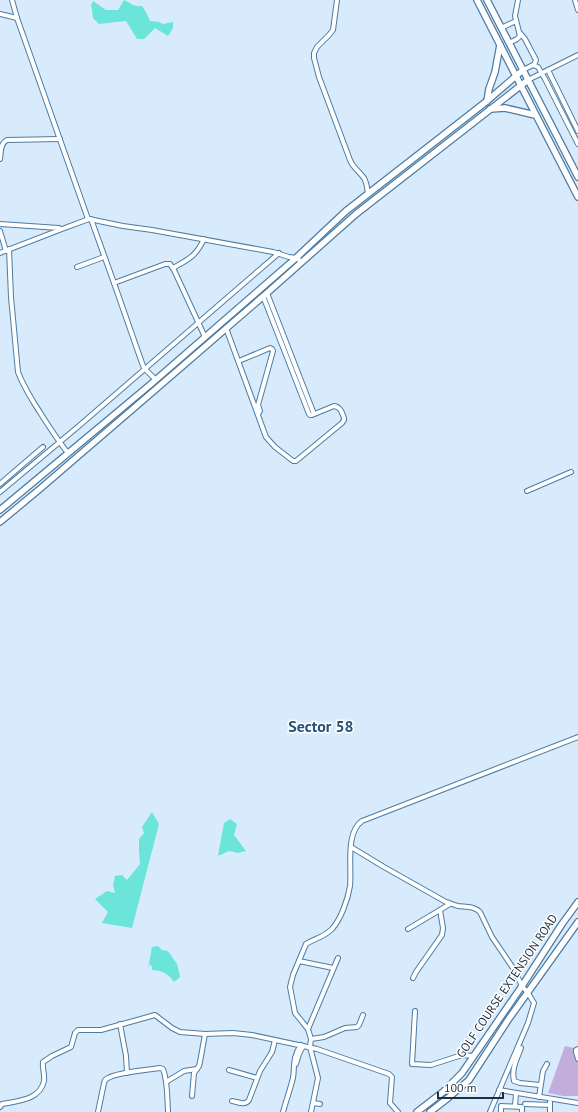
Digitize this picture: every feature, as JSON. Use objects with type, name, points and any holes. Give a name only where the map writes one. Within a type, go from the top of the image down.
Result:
[{"type":"street","points":[[12,0],[60,139],[114,283],[142,364],[156,380]]},
{"type":"street","points":[[337,0],[333,30],[317,47],[314,53],[314,58],[319,77],[352,166],[364,178],[368,194]]},
{"type":"street","points":[[477,0],[578,197]]},
{"type":"street","points":[[487,0],[578,177]]},
{"type":"street","points":[[518,0],[515,13],[516,21],[520,33],[525,39],[536,60],[534,65]]},
{"type":"street","points":[[574,0],[578,10]]},
{"type":"street","points":[[0,14],[17,18]]},
{"type":"street","points":[[501,28],[516,21]]},
{"type":"street","points":[[509,43],[519,38],[520,33]]},
{"type":"street","points":[[487,101],[489,89],[495,72],[500,44]]},
{"type":"street","points":[[0,522],[265,295],[356,214],[520,85],[578,56]]},
{"type":"street","points":[[0,509],[156,380],[296,258],[338,219],[530,65],[538,67],[542,73],[578,144]]},
{"type":"street","points":[[548,70],[578,131]]},
{"type":"street","points":[[490,109],[506,108],[535,115]]},
{"type":"street","points":[[0,159],[2,144],[7,140],[60,139]]},
{"type":"street","points":[[0,253],[90,219],[278,253],[296,258],[302,262]]},
{"type":"street","points":[[0,224],[62,229]]},
{"type":"street","points":[[0,232],[7,250],[18,372],[24,385],[59,442],[68,453]]},
{"type":"street","points":[[173,268],[193,256],[200,249],[204,240]]},
{"type":"street","points":[[0,492],[146,369],[278,253]]},
{"type":"street","points":[[77,267],[104,257]]},
{"type":"street","points":[[114,283],[165,264],[170,264],[205,337]]},
{"type":"street","points":[[226,328],[266,437],[275,447],[294,461],[344,420],[338,406],[334,406],[314,414],[309,414],[302,388],[265,295]]},
{"type":"street","points":[[239,361],[270,348],[273,351],[258,405],[260,411],[258,414]]},
{"type":"street","points":[[0,484],[43,447]]},
{"type":"street","points":[[527,491],[571,472]]},
{"type":"street","points":[[311,1112],[318,1078],[310,1047],[311,1039],[308,1029],[295,1014],[290,984],[306,944],[321,938],[332,929],[341,915],[350,889],[351,847],[354,829],[362,821],[578,737]]},
{"type":"street","points":[[351,847],[450,904],[478,909],[489,931],[534,1003],[524,1033],[490,1112]]},
{"type":"street","name":"GOLF COURSE EXTENSION ROAD","points":[[417,1112],[443,1092],[462,1072],[578,902]]},
{"type":"street","points":[[408,930],[450,904]]},
{"type":"street","points":[[413,978],[442,935],[443,932],[440,910]]},
{"type":"street","name":"GOLF COURSE EXTENSION ROAD","points":[[430,1112],[469,1080],[508,1020],[578,922]]},
{"type":"street","points":[[308,1029],[338,958]]},
{"type":"street","points":[[298,961],[333,968]]},
{"type":"street","points":[[415,1011],[412,1064],[431,1065],[462,1054],[474,1056]]},
{"type":"street","points":[[0,1107],[2,1104],[25,1100],[39,1092],[44,1080],[42,1066],[43,1062],[52,1056],[71,1048],[75,1033],[78,1030],[101,1030],[155,1014],[176,1031],[186,1033],[233,1033],[252,1035],[302,1045],[389,1074],[392,1077],[390,1104],[398,1112]]},
{"type":"street","points":[[311,1039],[324,1037],[345,1028],[357,1027],[363,1015]]},
{"type":"street","points":[[120,1024],[126,1056],[127,1073]]},
{"type":"street","points":[[192,1096],[194,1075],[200,1062],[205,1034]]},
{"type":"street","points":[[232,1101],[244,1104],[247,1102],[263,1065],[272,1052],[275,1040]]},
{"type":"street","points":[[296,1064],[302,1045]]},
{"type":"street","points":[[283,1112],[293,1077],[294,1059],[297,1051],[302,1045]]},
{"type":"street","points":[[521,1048],[513,1073],[514,1081],[540,1085]]},
{"type":"street","points":[[578,1049],[576,1052],[578,1059]]},
{"type":"street","points":[[539,1097],[543,1071],[547,1064]]},
{"type":"street","points":[[98,1112],[105,1080],[110,1077],[127,1073],[161,1068],[163,1070],[166,1082],[168,1111]]},
{"type":"street","points":[[166,1082],[184,1071],[197,1069]]},
{"type":"street","points":[[229,1070],[257,1078]]},
{"type":"street","points":[[499,1090],[578,1103]]},
{"type":"street","points":[[515,1106],[516,1094]]},
{"type":"street","points":[[550,1098],[550,1112]]},
{"type":"street","points":[[313,1103],[320,1104]]},
{"type":"street","points":[[525,1104],[550,1105]]},
{"type":"street","points":[[501,1112],[501,1106],[522,1106],[522,1112]]},
{"type":"shaded area","points":[[124,0],[134,5],[142,6],[150,21],[163,24],[173,22],[173,28],[168,36],[155,28],[144,39],[137,39],[126,21],[99,24],[93,18],[91,5],[93,1],[106,10],[118,10]]},
{"type":"shaded area","points":[[152,812],[159,824],[132,928],[102,923],[108,912],[95,899],[107,891],[115,893],[113,885],[115,876],[122,875],[127,880],[140,864],[139,839],[144,833],[142,827]]},
{"type":"shaded area","points":[[230,819],[237,824],[234,835],[246,851],[238,853],[229,851],[218,856],[224,823]]},
{"type":"shaded area","points":[[158,946],[162,950],[168,951],[177,964],[180,976],[174,982],[164,973],[152,970],[150,964],[148,969],[152,947]]},
{"type":"shaded area","points":[[565,1046],[574,1048],[578,1062],[578,1096],[563,1096],[548,1093]]},
{"type":"district","name":"Sector 58","points":[[321,726]]}]
